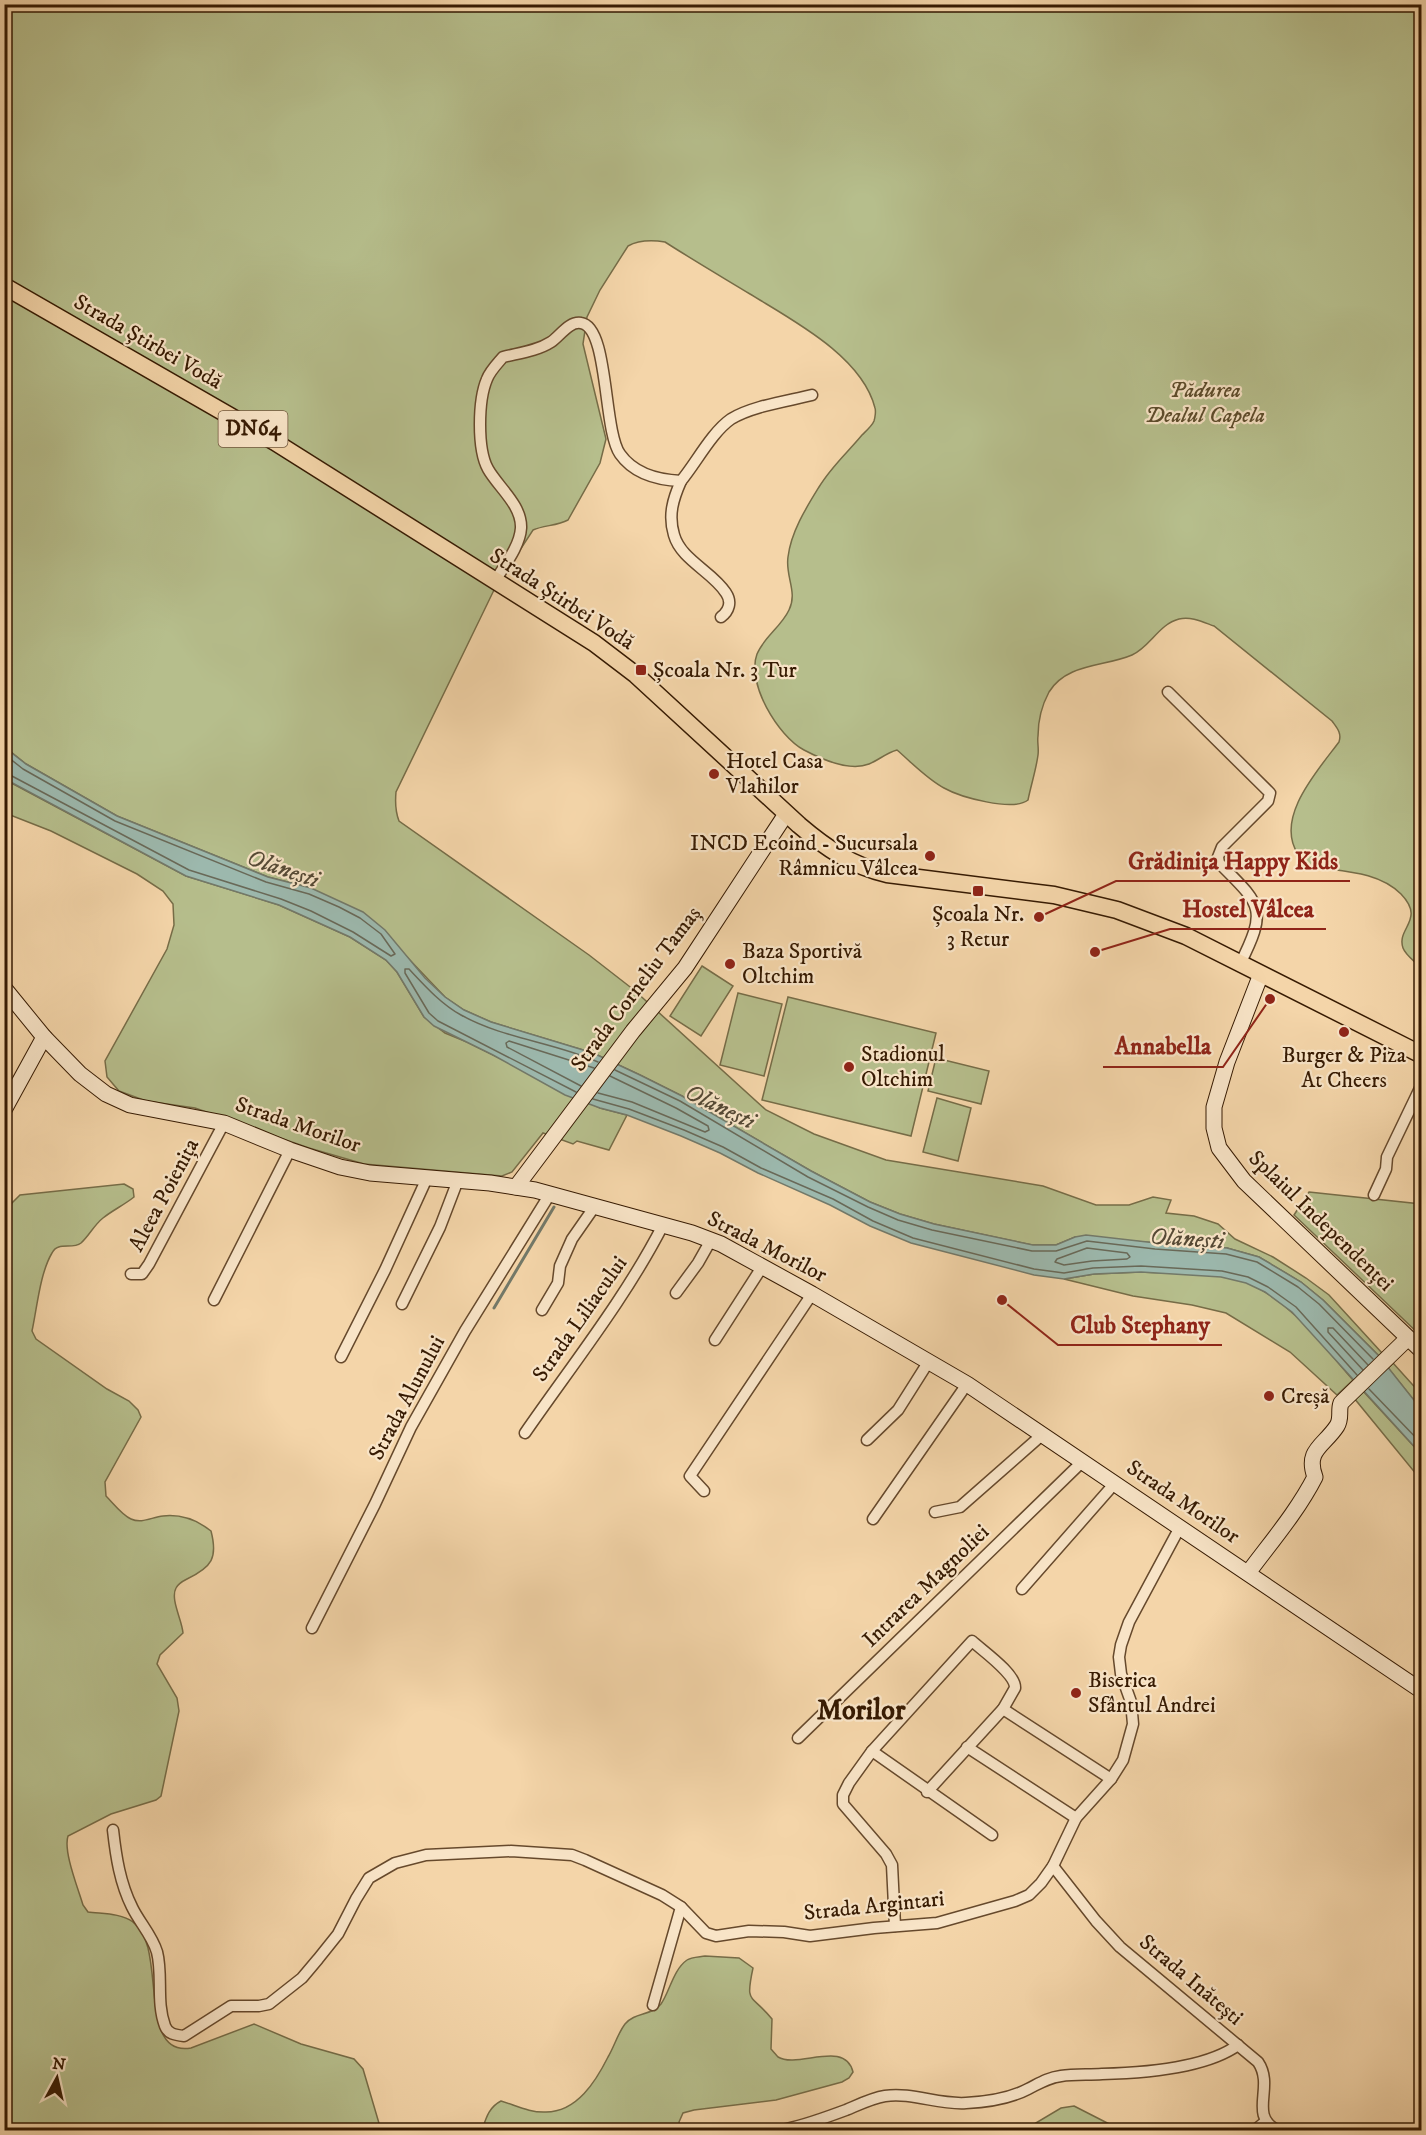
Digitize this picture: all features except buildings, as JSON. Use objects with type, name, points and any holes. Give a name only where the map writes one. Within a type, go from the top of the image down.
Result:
[{"type":"main road","name":"Strada Știrbei Vodă","points":[[4,286],[256,431],[580,634],[628,669],[786,814],[842,858],[874,871],[1054,895],[1094,903],[1163,927],[1422,1055]]},
{"type":"street","points":[[495,581],[516,544],[521,527],[516,508],[489,471],[481,450],[480,433],[486,381],[503,357],[532,351],[551,343],[572,325],[584,323],[591,328],[600,352],[608,417],[612,437],[619,453],[639,471],[661,479],[681,481]]},
{"type":"street","points":[[721,617],[727,612],[730,604],[726,593],[681,549],[674,536],[670,511],[672,500],[681,481],[720,430],[732,419],[744,413],[812,395]]},
{"type":"street","points":[[1168,692],[1270,793],[1268,801],[1222,847],[1218,857],[1219,863],[1245,889],[1255,905],[1258,916],[1252,940],[1240,964]]},
{"type":"street","name":"Strada Corneliu Tamaș","points":[[516,1187],[633,1031],[685,968],[786,814]]},
{"type":"street","name":"Splaiul Independenței","points":[[1261,974],[1216,1096],[1214,1128],[1219,1148],[1244,1181],[1403,1343],[1422,1351]]},
{"type":"street","name":"Strada Morilor","points":[[4,988],[44,1038],[80,1074],[118,1101],[224,1123],[290,1150],[340,1167],[370,1173],[516,1187],[595,1206],[711,1240],[812,1294],[967,1384],[1422,1691]]},
{"type":"street","points":[[4,1110],[44,1038]]},
{"type":"street","points":[[1374,1195],[1386,1169],[1387,1157],[1422,1084]]},
{"type":"street","name":"Aleea Poienița","points":[[131,1274],[142,1274],[149,1264],[224,1123]]},
{"type":"street","points":[[214,1300],[290,1150]]},
{"type":"street","points":[[341,1357],[428,1178]]},
{"type":"street","points":[[402,1304],[440,1227],[458,1180]]},
{"type":"street","name":"Strada Alunului","points":[[312,1628],[411,1427],[465,1330],[550,1194]]},
{"type":"street","points":[[542,1310],[558,1283],[562,1258],[595,1206]]},
{"type":"street","name":"Strada Liliacului","points":[[525,1433],[644,1261],[663,1225]]},
{"type":"street","points":[[676,1293],[698,1263],[711,1240]]},
{"type":"street","points":[[715,1340],[762,1267]]},
{"type":"street","points":[[705,1491],[690,1476],[812,1294]]},
{"type":"street","points":[[1248,1573],[1289,1519],[1315,1477],[1311,1467],[1313,1455],[1337,1426],[1341,1402],[1403,1343]]},
{"type":"street","points":[[867,1440],[898,1410],[929,1361]]},
{"type":"street","points":[[873,1519],[967,1384]]},
{"type":"street","points":[[935,1512],[960,1507],[1043,1434]]},
{"type":"street","name":"Intrarea Magnoliei","points":[[798,1738],[1083,1461]]},
{"type":"street","points":[[1022,1588],[1115,1483]]},
{"type":"street","name":"Strada Argintari","points":[[113,1830],[120,1877],[127,1897],[141,1924],[152,1938],[157,1952],[161,2006],[166,2029],[176,2035],[184,2036],[231,2006],[269,2004],[302,1978],[338,1934],[369,1878],[395,1863],[426,1855],[471,1852],[545,1852],[572,1855],[662,1895],[681,1907],[706,1933],[716,1936],[749,1930],[810,1936],[937,1923],[1015,1901],[1029,1895],[1041,1883],[1053,1866],[1076,1818],[1111,1779],[1123,1760],[1133,1724],[1131,1702],[1119,1665],[1124,1633],[1180,1527]]},
{"type":"street","points":[[895,1926],[892,1865],[843,1804],[843,1795],[872,1752],[972,1641],[1012,1676],[1016,1684],[1013,1694],[1003,1709],[927,1792]]},
{"type":"street","points":[[1003,1709],[1111,1779]]},
{"type":"street","points":[[968,1747],[1076,1818]]},
{"type":"street","points":[[872,1752],[992,1836]]},
{"type":"street","name":"Strada Inătești","points":[[1053,1866],[1096,1922],[1120,1947],[1258,2062],[1265,2076],[1263,2113],[1265,2122]]},
{"type":"street","points":[[653,2005],[681,1907]]},
{"type":"street","points":[[781,2130],[806,2126],[885,2096],[906,2096],[939,2102],[982,2102],[1011,2096],[1043,2080],[1063,2076],[1151,2071],[1213,2058],[1225,2054],[1238,2044]]},
{"type":"street","points":[[1255,2130],[1265,2122],[1277,2130]]},
{"type":"green space","name":"Pădurea Dealul Capela","points":[[4,5],[1421,5],[1421,968],[1403,948],[1403,935],[1411,917],[1411,911],[1401,894],[1385,882],[1367,876],[1309,866],[1299,856],[1292,840],[1291,825],[1295,810],[1310,780],[1339,742],[1340,736],[1337,728],[1332,721],[1214,626],[1201,621],[1183,618],[1172,622],[1132,655],[1076,671],[1057,683],[1049,692],[1042,708],[1035,772],[1028,800],[1021,803],[986,802],[952,792],[931,780],[897,750],[869,764],[853,766],[827,760],[794,743],[775,721],[760,693],[755,666],[757,654],[789,610],[792,590],[788,557],[792,538],[800,520],[829,473],[872,425],[875,408],[868,389],[856,372],[823,341],[785,315],[665,242],[646,241],[628,246],[600,290],[587,317],[583,344],[606,439],[600,463],[568,520],[533,530],[494,590],[396,792],[395,800],[399,821],[589,955],[634,990],[766,1110],[814,1134],[886,1160],[1043,1186],[1096,1205],[1129,1205],[1153,1197],[1171,1200],[1166,1213],[1194,1216],[1218,1224],[1235,1239],[1273,1257],[1306,1278],[1329,1295],[1382,1353],[1379,1356],[1323,1300],[1301,1282],[1259,1257],[1227,1248],[1075,1237],[1056,1245],[1032,1245],[934,1224],[870,1202],[811,1171],[682,1096],[640,1075],[593,1053],[491,1022],[464,1010],[445,997],[407,957],[311,888],[268,877],[117,816],[26,764],[5,747]]},
{"type":"green space","points":[[4,779],[186,876],[279,905],[350,937],[386,960],[397,972],[424,1017],[445,1033],[600,1108],[627,1115],[609,1150],[577,1141],[573,1144],[543,1133],[512,1172],[502,1176],[364,1164],[309,1148],[195,1108],[146,1101],[119,1091],[107,1077],[105,1061],[167,949],[174,925],[173,904],[163,891],[137,874],[51,831],[5,813]]},
{"type":"green space","points":[[702,966],[733,986],[701,1036],[670,1016]]},
{"type":"green space","points":[[738,993],[782,1004],[764,1076],[720,1065]]},
{"type":"green space","name":"Stadionul Oltchim","points":[[788,997],[936,1033],[911,1136],[762,1100]]},
{"type":"green space","points":[[936,1058],[989,1071],[981,1104],[928,1091]]},
{"type":"green space","points":[[937,1098],[971,1108],[958,1161],[923,1152]]},
{"type":"green space","points":[[124,1184],[133,1189],[134,1197],[103,1218],[81,1243],[58,1247],[52,1253],[42,1280],[32,1331],[36,1339],[107,1389],[129,1401],[138,1410],[141,1417],[105,1482],[106,1496],[131,1519],[143,1521],[170,1516],[194,1521],[211,1531],[214,1548],[211,1561],[207,1566],[176,1588],[174,1598],[183,1633],[160,1655],[157,1664],[177,1698],[179,1711],[161,1796],[156,1800],[111,1814],[68,1836],[67,1843],[72,1870],[83,1905],[88,1912],[117,1915],[128,1919],[143,1934],[149,1953],[158,2019],[164,2036],[174,2046],[191,2048],[254,2024],[301,2044],[354,2059],[363,2069],[381,2130],[5,2130],[4,1222],[12,1203],[20,1195]]},
{"type":"green space","points":[[1309,1192],[1421,1204],[1421,1336],[1294,1215]]},
{"type":"green space","points":[[1141,1272],[1223,1276],[1248,1283],[1264,1291],[1279,1301],[1318,1339],[1353,1380],[1337,1395],[1290,1352],[1226,1313],[1133,1296],[1064,1279],[1094,1274]]},
{"type":"green space","points":[[1393,1363],[1421,1394],[1421,1409],[1388,1368]]},
{"type":"green space","points":[[1363,1391],[1421,1454],[1421,1480],[1354,1398]]},
{"type":"green space","points":[[705,1956],[739,1958],[753,1968],[750,1994],[772,2019],[771,2049],[778,2057],[797,2060],[841,2057],[848,2062],[853,2072],[849,2078],[842,2082],[776,2100],[683,2113],[679,2122],[681,2130],[482,2130],[491,2110],[501,2101],[528,2110],[546,2112],[557,2111],[576,2101],[598,2076],[625,2024],[633,2018],[653,2011],[661,2004],[682,1964],[687,1960]]},
{"type":"green space","points":[[1074,2106],[1121,2130],[1024,2130],[1061,2108]]},
{"type":"water","points":[[4,747],[26,764],[117,816],[268,877],[311,888],[363,912],[385,930],[425,978],[445,997],[464,1010],[491,1022],[593,1053],[640,1075],[682,1096],[811,1171],[870,1202],[934,1224],[1033,1245],[1056,1245],[1086,1235],[1227,1248],[1259,1257],[1301,1282],[1323,1300],[1379,1356],[1421,1409],[1421,1454],[1292,1312],[1265,1292],[1246,1283],[1221,1277],[1141,1272],[1094,1274],[1064,1279],[1034,1275],[911,1243],[870,1226],[681,1136],[627,1115],[565,1095],[493,1055],[434,1026],[424,1017],[397,972],[386,960],[350,937],[279,905],[186,876],[5,779]]},
{"type":"waterway","points":[[494,1308],[554,1207]]},
{"type":"place","name":"Școala Nr. 3 Tur","points":[[641,670]]},
{"type":"place","name":"Hotel Casa Vlahilor","points":[[714,774]]},
{"type":"place","name":"INCD Ecoind - Sucursala Râmnicu Vâlcea","points":[[930,856]]},
{"type":"place","name":"Școala Nr. 3 Retur","points":[[978,891]]},
{"type":"place","name":"Grădinița Happy Kids","points":[[1039,917]]},
{"type":"place","name":"Hostel Vâlcea","points":[[1095,952]]},
{"type":"place","name":"Baza Sportivă Oltchim","points":[[730,964]]},
{"type":"place","name":"Annabella","points":[[1270,999]]},
{"type":"place","name":"Burger & Piza At Cheers","points":[[1344,1032]]},
{"type":"place","name":"Stadionul Oltchim","points":[[849,1067]]},
{"type":"place","name":"Club Stephany","points":[[1002,1300]]},
{"type":"place","name":"Creșă","points":[[1269,1396]]},
{"type":"place","name":"Biserica Sfântul Andrei","points":[[1076,1693]]},
{"type":"district","name":"Morilor","points":[[861,1710]]},
{"type":"water label","name":"Olănești","points":[[283,869]]},
{"type":"water label","name":"Olănești","points":[[720,1107]]},
{"type":"water label","name":"Olănești","points":[[1187,1239]]}]
